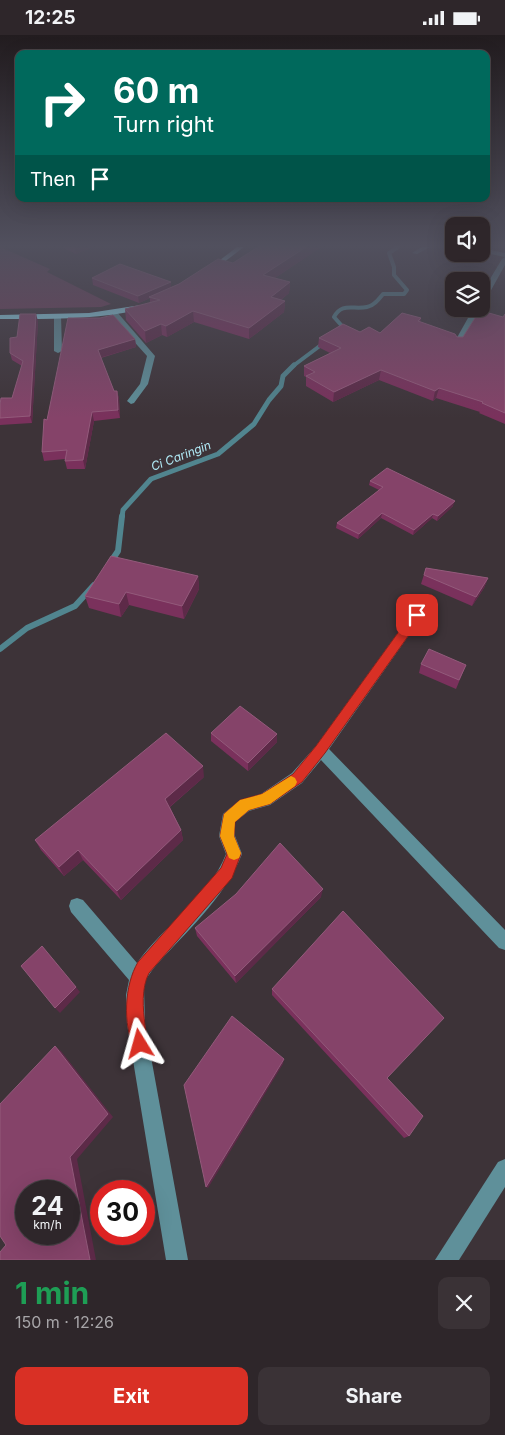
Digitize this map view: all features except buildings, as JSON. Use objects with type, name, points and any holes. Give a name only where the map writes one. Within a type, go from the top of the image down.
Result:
[{"type":"main road","points":[[0,317],[114,315],[149,304]]},
{"type":"street","points":[[114,315],[151,356],[144,384],[131,401]]},
{"type":"street","points":[[57,316],[58,351]]},
{"type":"street","points":[[458,343],[473,317]]},
{"type":"street","points":[[177,1260],[136,1024],[136,988],[138,978],[144,967],[226,873],[234,854],[227,836],[228,819],[245,805],[265,800],[297,778],[321,749],[417,615]]},
{"type":"street","points":[[321,749],[505,941]]},
{"type":"street","points":[[77,906],[138,978]]},
{"type":"street","points":[[446,1260],[505,1169]]},
{"type":"shaded area","points":[[0,304],[110,304],[101,307],[0,309]]},
{"type":"waterway","name":"Ci Caringin","points":[[337,331],[342,326],[334,317],[337,312],[348,307],[362,308],[373,304]]},
{"type":"waterway","name":"Ci Caringin","points":[[293,366],[325,342]]},
{"type":"waterway","name":"Ci Caringin","points":[[122,517],[123,510],[151,479],[218,454],[254,424],[269,400],[281,386],[283,376],[293,366]]},
{"type":"waterway","name":"Ci Caringin","points":[[110,563],[118,551],[122,516]]},
{"type":"waterway","name":"Ci Caringin","points":[[0,649],[27,628],[75,606],[94,585]]},
{"type":"slow traffic","points":[[234,853],[227,836],[228,819],[245,805],[265,800],[291,782]]},
{"type":"route","points":[[140,1044],[136,1024],[136,988],[138,978],[144,967],[232,864],[234,854],[227,836],[228,819],[245,805],[265,800],[297,778],[321,749],[417,615]]}]
